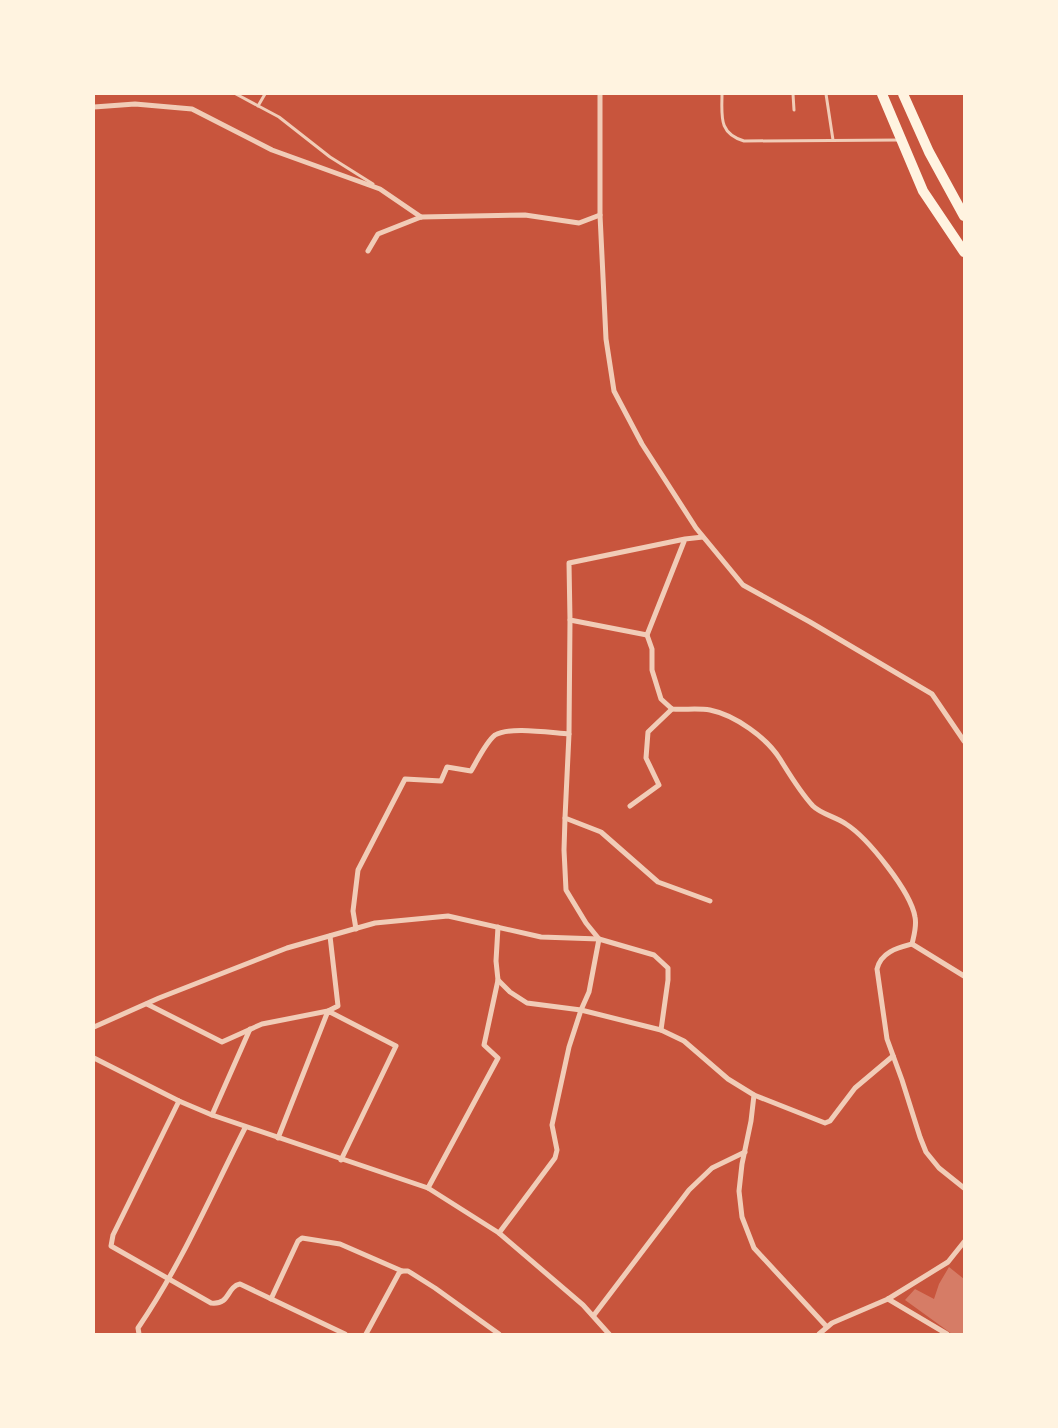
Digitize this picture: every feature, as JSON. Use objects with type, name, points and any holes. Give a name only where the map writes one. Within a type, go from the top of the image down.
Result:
[{"type":"highway","points":[[882,94],[923,191],[964,252]]},
{"type":"highway","points":[[903,94],[929,152],[964,216]]},
{"type":"street","points":[[600,94],[600,214],[606,339],[614,391],[642,444],[703,537],[743,585],[932,694],[964,741]]},
{"type":"street","points":[[94,106],[135,104],[192,109],[272,150],[380,189],[421,218]]},
{"type":"street","points":[[368,252],[378,234],[421,218],[525,215],[579,223],[600,214]]},
{"type":"street","points":[[499,1233],[555,1158],[557,1150],[552,1125],[569,1047],[589,992],[599,939],[586,923],[566,890],[564,850],[569,734],[569,563],[703,537]]},
{"type":"street","points":[[685,539],[647,635],[652,648],[652,670],[661,699],[672,709],[711,710],[739,722],[763,738],[779,757],[814,807],[847,824],[870,845],[898,880],[915,915],[916,926],[912,944]]},
{"type":"street","points":[[570,620],[647,635]]},
{"type":"street","points":[[630,806],[659,785],[646,758],[648,732],[672,709]]},
{"type":"street","points":[[356,929],[353,911],[358,870],[405,779],[440,781],[447,766],[471,770],[482,751],[496,735],[513,730],[569,734]]},
{"type":"street","points":[[565,818],[601,832],[658,882],[710,901]]},
{"type":"street","points":[[94,1027],[286,948],[375,923],[448,916],[541,937],[599,939],[654,955],[668,968],[661,1030]]},
{"type":"street","points":[[428,1188],[498,1058],[484,1045],[498,980],[496,961],[498,927]]},
{"type":"street","points":[[147,1004],[222,1042],[262,1024],[328,1011],[338,1006],[330,936]]},
{"type":"street","points":[[964,976],[912,944],[892,950],[879,962],[877,969],[887,1039],[920,1137],[926,1152],[939,1168],[964,1187]]},
{"type":"street","points":[[498,980],[510,992],[527,1003],[581,1010],[661,1030],[684,1041],[728,1079],[754,1095],[825,1123],[830,1121],[855,1088],[893,1056]]},
{"type":"street","points":[[278,1138],[328,1011]]},
{"type":"street","points":[[328,1011],[396,1046],[341,1160]]},
{"type":"street","points":[[212,1115],[250,1030]]},
{"type":"street","points":[[94,1058],[179,1101],[245,1128],[428,1188],[499,1233],[594,1315],[609,1334]]},
{"type":"street","points":[[754,1095],[739,1191],[742,1217],[754,1248],[827,1327]]},
{"type":"street","points":[[179,1101],[110,1242],[111,1246],[212,1303],[219,1304],[224,1301],[237,1284],[240,1284],[345,1334]]},
{"type":"street","points":[[139,1334],[138,1328],[158,1298],[245,1128]]},
{"type":"street","points":[[594,1315],[689,1190],[712,1168],[745,1152]]},
{"type":"street","points":[[964,1178],[964,1187]]},
{"type":"street","points":[[271,1300],[298,1241],[302,1238],[340,1244],[402,1271],[408,1271],[499,1334]]},
{"type":"street","points":[[819,1334],[832,1323],[888,1299],[948,1262],[964,1242]]},
{"type":"street","points":[[366,1334],[399,1273],[402,1271]]},
{"type":"street","points":[[888,1299],[947,1334]]},
{"type":"lane","points":[[236,94],[279,117],[330,157],[380,189]]},
{"type":"lane","points":[[258,106],[265,94]]},
{"type":"lane","points":[[722,94],[725,130],[744,141],[902,140]]},
{"type":"lane","points":[[793,94],[794,110]]},
{"type":"lane","points":[[826,94],[833,140]]},
{"type":"building","points":[[949,1267],[964,1279],[964,1334],[952,1334],[905,1300],[915,1289],[934,1299],[939,1284]]}]
